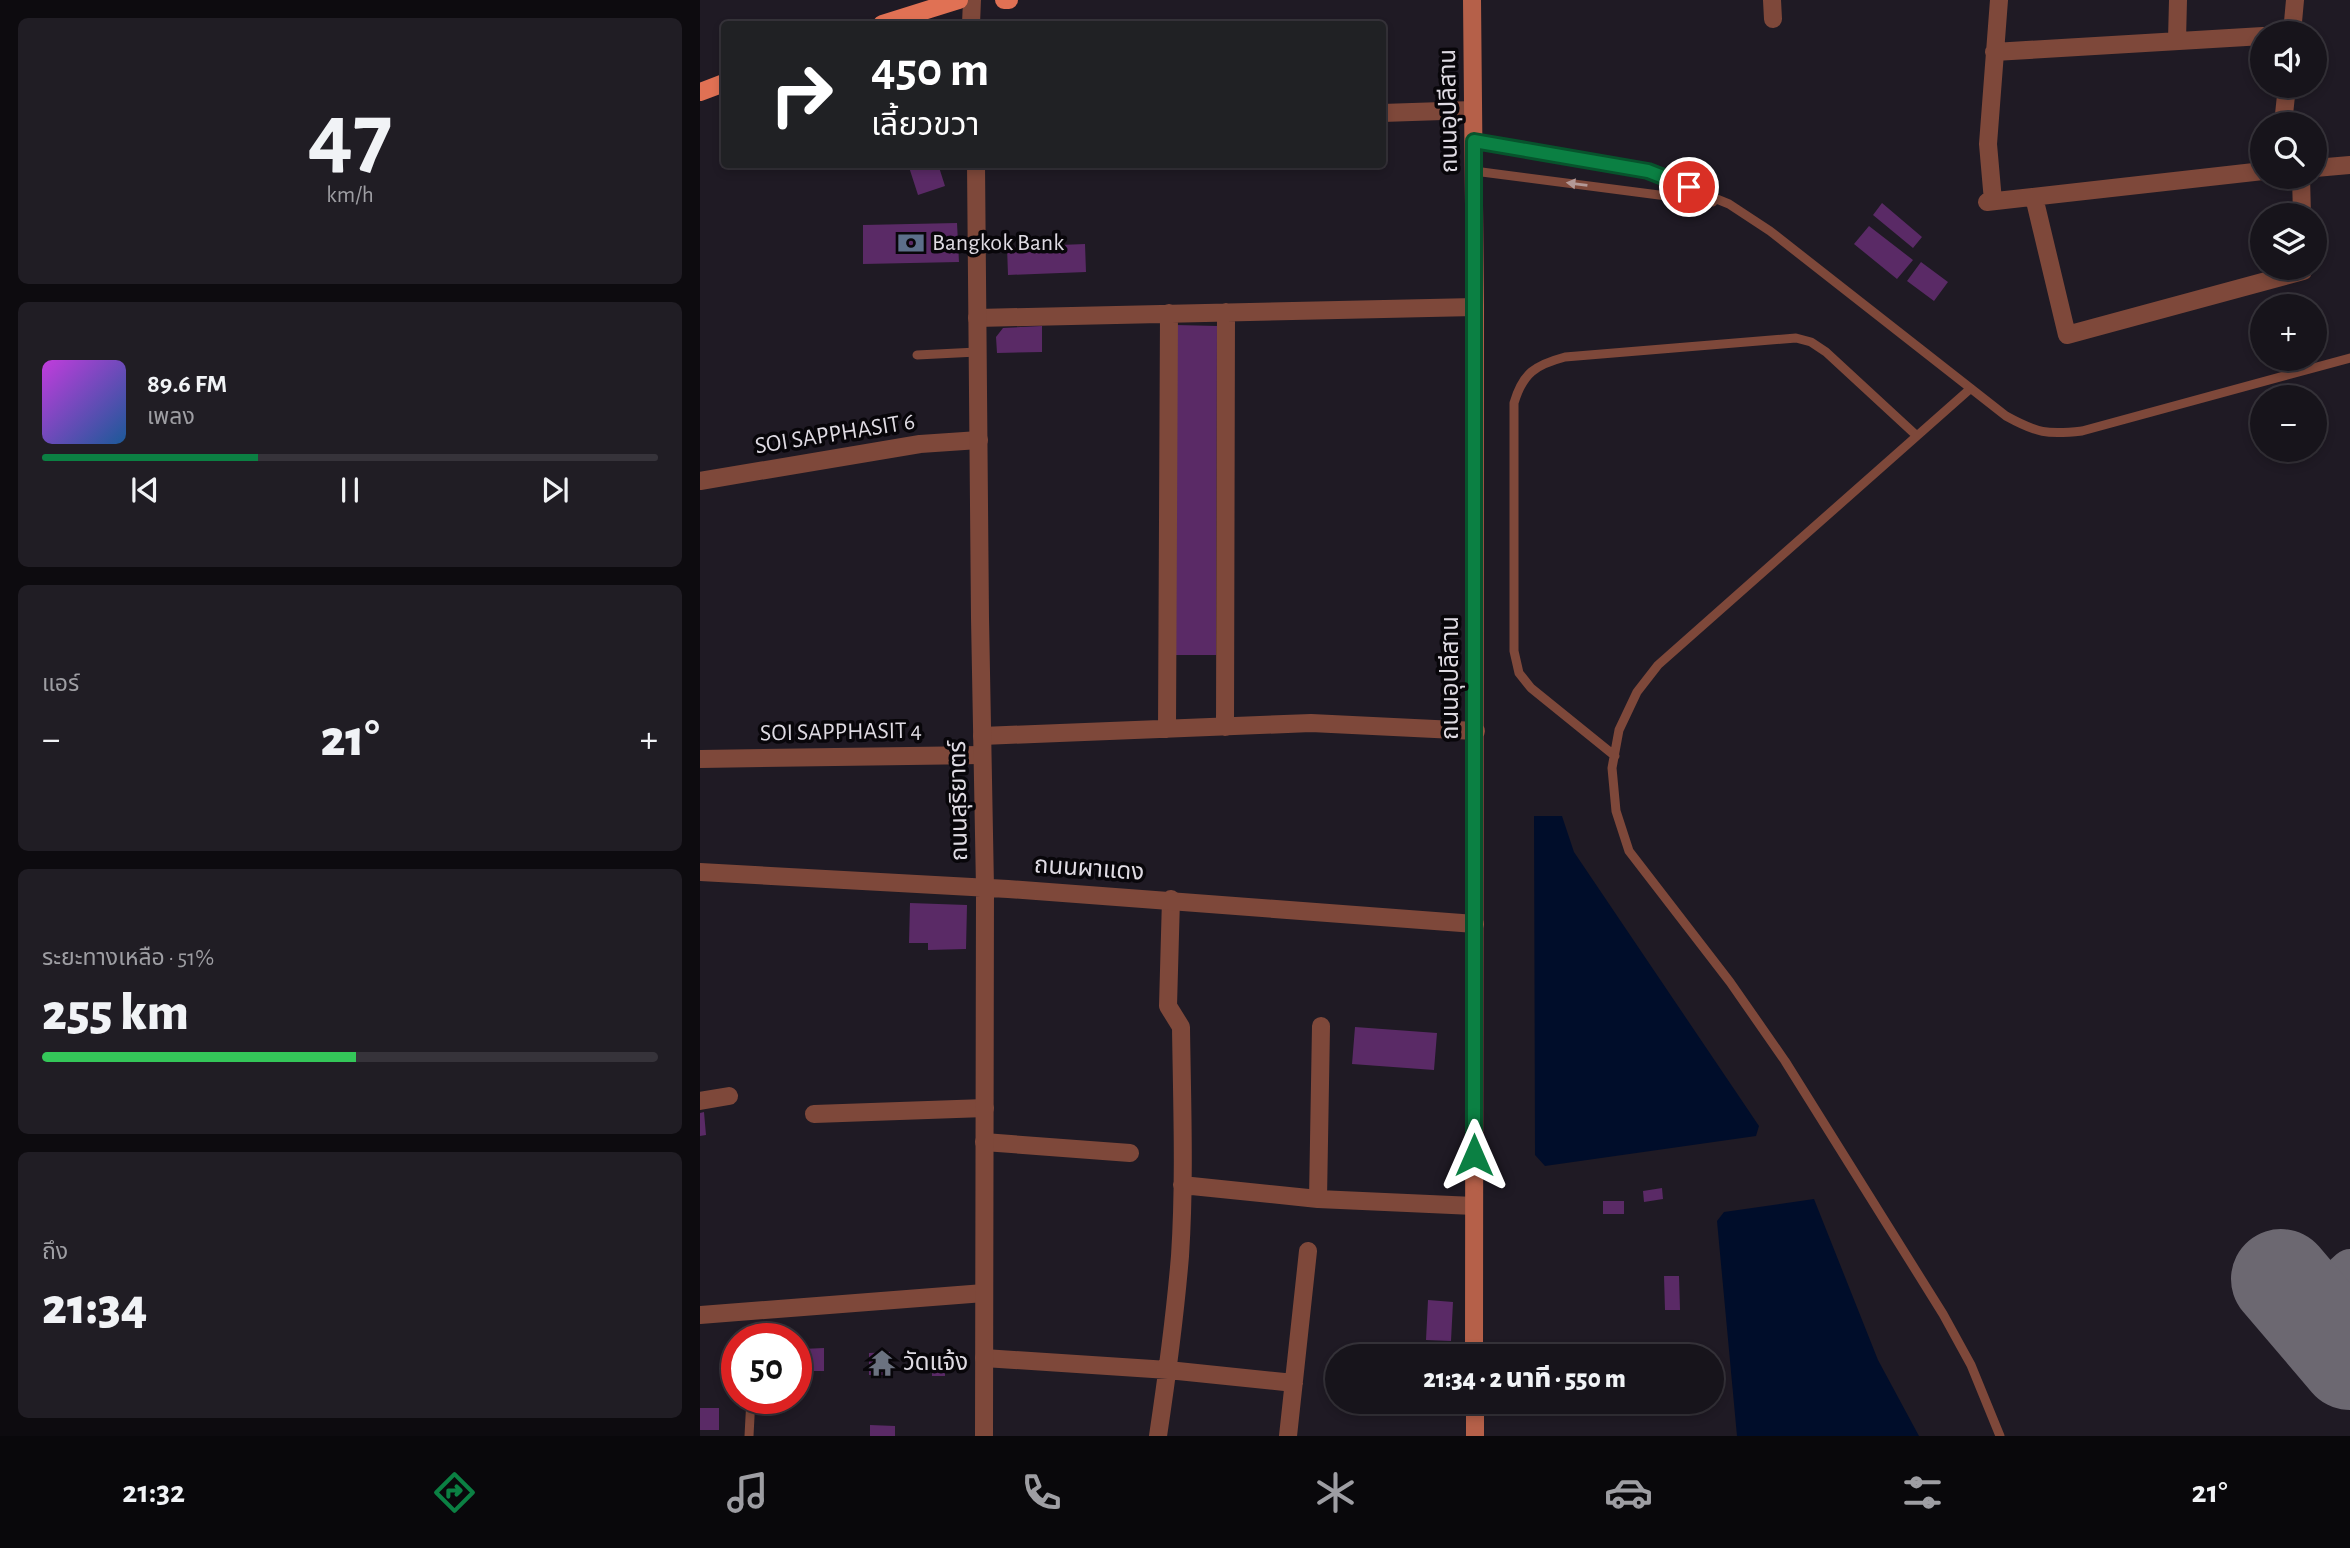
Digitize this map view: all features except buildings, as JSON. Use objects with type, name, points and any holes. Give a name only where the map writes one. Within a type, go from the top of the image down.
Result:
[{"type":"main road","points":[[892,21],[959,0]]},
{"type":"main road","name":"ถนนอุปลีสาน","points":[[1472,0],[1475,307],[1474,1344]]},
{"type":"main road","points":[[700,92],[721,84]]},
{"type":"main road","points":[[1475,1414],[1475,1436]]},
{"type":"street","points":[[971,21],[972,0]]},
{"type":"street","points":[[1772,0],[1773,19]]},
{"type":"street","points":[[1998,0],[1988,144],[1990,201],[2250,172]]},
{"type":"street","points":[[2177,40],[2178,0]]},
{"type":"street","points":[[2293,21],[2295,0]]},
{"type":"street","points":[[1994,52],[2250,37]]},
{"type":"street","points":[[1386,113],[1473,110]]},
{"type":"street","points":[[2327,167],[2350,165]]},
{"type":"street","name":"ถนนสุริยาตร์","points":[[976,168],[985,888],[984,1436]]},
{"type":"street","points":[[2034,197],[2067,335],[2270,280]]},
{"type":"street","points":[[977,318],[1475,307]]},
{"type":"street","points":[[1224,727],[1226,312]]},
{"type":"street","points":[[1167,729],[1169,313]]},
{"type":"street","name":"SOI SAPPHASIT 6","points":[[700,481],[920,444],[979,440]]},
{"type":"street","points":[[982,736],[1311,723],[1475,731]]},
{"type":"street","name":"SOI SAPPHASIT 4","points":[[700,759],[982,755]]},
{"type":"street","name":"ถนนผาแดง","points":[[700,872],[1171,899],[1475,924]]},
{"type":"street","points":[[1158,1436],[1180,1255],[1182,1185],[1181,1027],[1168,1006],[1171,899]]},
{"type":"street","points":[[1318,1199],[1321,1026]]},
{"type":"street","points":[[700,1101],[729,1096]]},
{"type":"street","points":[[814,1114],[985,1108]]},
{"type":"street","points":[[985,1142],[1130,1153]]},
{"type":"street","points":[[1182,1185],[1318,1199],[1474,1206]]},
{"type":"street","points":[[1288,1436],[1308,1251]]},
{"type":"street","points":[[700,1315],[984,1293]]},
{"type":"street","points":[[984,1358],[1168,1370],[1294,1383]]},
{"type":"lane","points":[[1474,141],[1648,171],[1729,204],[1770,231],[1970,389],[2031,430],[2054,434],[2082,431],[2350,358]]},
{"type":"lane","points":[[1474,171],[1729,204]]},
{"type":"lane","points":[[1615,756],[1531,688],[1519,673],[1514,651],[1514,404],[1519,386],[1530,372],[1547,362],[1564,357],[1796,338],[1811,342],[1826,352],[1917,436]]},
{"type":"lane","points":[[918,355],[977,352]]},
{"type":"lane","points":[[1970,389],[1658,665],[1637,692],[1619,730],[1612,768],[1616,811],[1629,850],[1730,982],[1785,1061],[1943,1314],[1971,1365],[2000,1436]]},
{"type":"lane","points":[[749,1436],[750,1414]]},
{"type":"water","points":[[1534,816],[1562,816],[1574,852],[1759,1126],[1756,1136],[1545,1166],[1535,1155]]},
{"type":"water","points":[[1814,1199],[1878,1360],[1919,1436],[1737,1436],[1717,1221],[1724,1212]]},
{"type":"taxiway","points":[[2306,1309],[2350,1269]]},
{"type":"runway","points":[[2281,1279],[2350,1360]]},
{"type":"place","name":"Bangkok Bank","points":[[911,243]]},
{"type":"place","name":"วัดแจ้ง","points":[[882,1363]]},
{"type":"route","points":[[1474,1155],[1474,141],[1648,171],[1689,187]]}]
